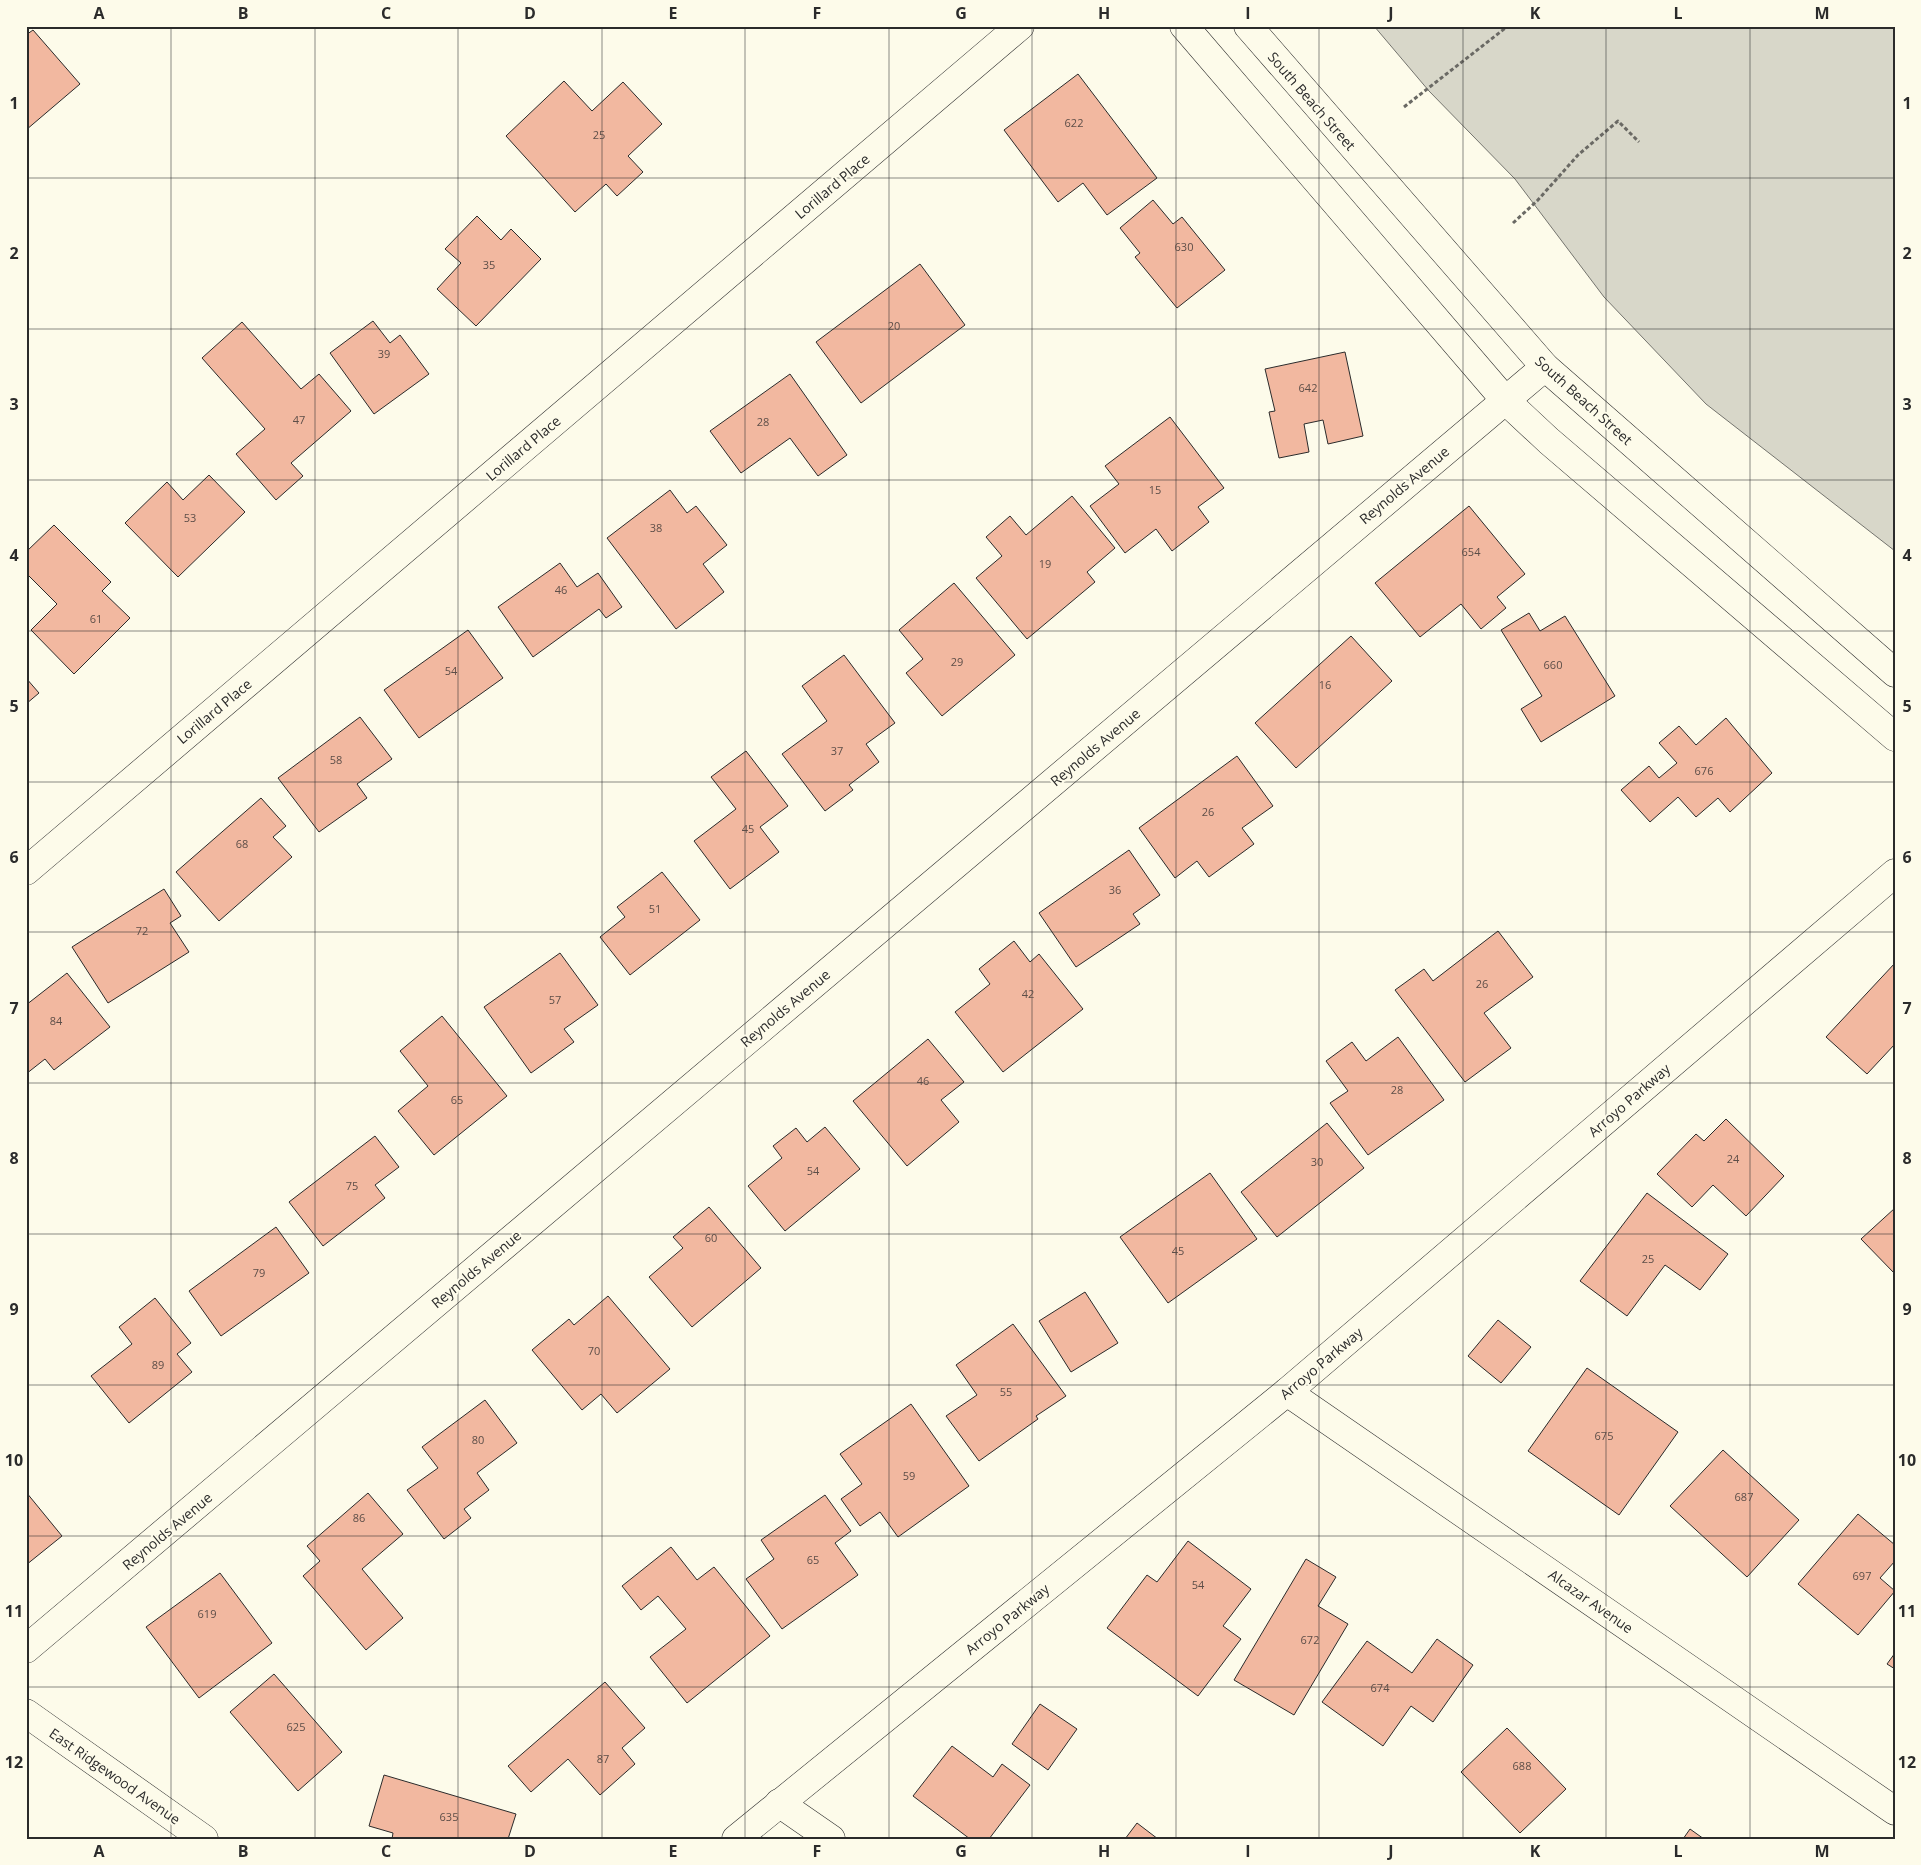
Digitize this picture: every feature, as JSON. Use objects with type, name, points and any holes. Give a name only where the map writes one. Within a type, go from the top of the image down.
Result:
[{"type":"street","name":"Lorillard Place","points":[[26,871],[1020,26]]},
{"type":"street","points":[[1184,26],[1505,400],[1549,441],[1895,737]]},
{"type":"street","name":"South Beach Street","points":[[1248,26],[1545,367],[1895,673]]},
{"type":"street","name":"Reynolds Avenue","points":[[26,1649],[1545,367]]},
{"type":"street","name":"Arroyo Parkway","points":[[736,1839],[1287,1392],[1895,872]]},
{"type":"street","name":"Alcazar Avenue","points":[[1287,1392],[1895,1811]]},
{"type":"street","name":"East Ridgewood Avenue","points":[[26,1713],[204,1839]]},
{"type":"street","points":[[779,1803],[831,1839]]},
{"type":"path","points":[[1404,107],[1508,26]]},
{"type":"path","points":[[1513,223],[1537,201],[1578,155],[1618,121],[1639,142]]},
{"type":"shaded area","points":[[1374,26],[1895,26],[1895,551],[1706,404],[1604,297],[1515,179],[1429,91]]},
{"type":"building","points":[[33,30],[80,84],[26,130],[26,35]]},
{"type":"building","points":[[1078,74],[1157,178],[1107,215],[1083,183],[1058,202],[1004,130]]},
{"type":"building","points":[[564,81],[592,111],[623,82],[662,124],[628,156],[643,172],[617,196],[606,184],[575,212],[506,136]]},
{"type":"building","points":[[1153,200],[1173,224],[1182,217],[1225,270],[1177,308],[1135,257],[1140,253],[1120,228]]},
{"type":"building","points":[[477,216],[501,240],[511,229],[541,259],[476,326],[437,289],[461,263],[445,249]]},
{"type":"building","points":[[920,264],[965,325],[861,403],[816,342]]},
{"type":"building","points":[[373,321],[390,343],[400,335],[429,374],[374,414],[330,353]]},
{"type":"building","points":[[242,322],[301,389],[319,374],[351,411],[291,463],[303,476],[276,500],[236,454],[265,429],[202,358]]},
{"type":"building","points":[[1345,352],[1363,436],[1328,444],[1323,420],[1304,424],[1309,452],[1279,458],[1269,412],[1275,411],[1265,369]]},
{"type":"building","points":[[790,374],[847,455],[818,476],[790,438],[741,473],[710,431]]},
{"type":"building","points":[[1170,417],[1224,488],[1198,507],[1209,522],[1172,551],[1156,529],[1125,553],[1090,506],[1119,484],[1105,466]]},
{"type":"building","points":[[209,475],[245,512],[178,577],[125,523],[167,482],[183,500]]},
{"type":"building","points":[[670,490],[687,513],[696,506],[727,545],[703,564],[724,592],[676,629],[607,538]]},
{"type":"building","points":[[1072,496],[1115,548],[1087,572],[1095,582],[1027,639],[976,578],[1002,556],[986,537],[1010,516],[1026,535]]},
{"type":"building","points":[[1469,506],[1525,574],[1497,597],[1506,608],[1481,629],[1461,604],[1420,637],[1375,583]]},
{"type":"building","points":[[54,525],[111,582],[102,591],[130,618],[74,674],[31,630],[57,604],[26,573],[26,552]]},
{"type":"building","points":[[560,563],[577,587],[598,573],[622,607],[606,618],[599,609],[533,657],[498,607]]},
{"type":"building","points":[[954,583],[1015,655],[942,716],[906,673],[923,659],[899,630]]},
{"type":"building","points":[[1529,613],[1540,631],[1565,616],[1615,696],[1541,742],[1521,709],[1542,696],[1501,630]]},
{"type":"building","points":[[468,630],[503,678],[419,738],[384,690]]},
{"type":"building","points":[[1351,636],[1392,681],[1296,768],[1255,723]]},
{"type":"building","points":[[844,655],[895,723],[866,744],[879,762],[849,785],[853,790],[825,811],[782,754],[827,721],[802,686]]},
{"type":"building","points":[[26,678],[39,693],[26,704]]},
{"type":"building","points":[[360,717],[392,759],[357,784],[367,798],[319,832],[278,778]]},
{"type":"building","points":[[1726,718],[1772,773],[1730,812],[1718,798],[1696,817],[1678,797],[1650,822],[1621,790],[1649,766],[1659,778],[1677,763],[1659,743],[1679,726],[1696,745]]},
{"type":"building","points":[[746,751],[788,806],[760,827],[779,852],[730,889],[694,841],[736,809],[711,777]]},
{"type":"building","points":[[1237,756],[1273,806],[1242,828],[1254,844],[1209,877],[1197,861],[1175,878],[1139,828]]},
{"type":"building","points":[[261,798],[286,826],[273,837],[292,857],[219,921],[176,872]]},
{"type":"building","points":[[1129,850],[1160,895],[1133,914],[1140,924],[1076,967],[1039,913]]},
{"type":"building","points":[[662,872],[700,920],[630,975],[600,937],[625,917],[617,907]]},
{"type":"building","points":[[164,889],[181,916],[170,923],[189,952],[108,1003],[72,947]]},
{"type":"building","points":[[1498,931],[1533,977],[1484,1013],[1511,1048],[1465,1082],[1395,990],[1424,969],[1433,981]]},
{"type":"building","points":[[1014,941],[1030,962],[1039,954],[1083,1009],[1003,1072],[955,1012],[990,984],[979,969]]},
{"type":"building","points":[[560,953],[598,1005],[564,1029],[574,1042],[531,1073],[484,1007]]},
{"type":"building","points":[[1895,963],[1895,1044],[1867,1074],[1826,1037]]},
{"type":"building","points":[[67,973],[110,1027],[54,1070],[45,1059],[26,1074],[26,1005]]},
{"type":"building","points":[[442,1016],[507,1096],[434,1155],[398,1111],[428,1086],[400,1051]]},
{"type":"building","points":[[1398,1037],[1444,1100],[1368,1155],[1330,1103],[1348,1091],[1326,1061],[1352,1042],[1366,1061]]},
{"type":"building","points":[[928,1039],[964,1082],[941,1100],[959,1122],[907,1166],[853,1101]]},
{"type":"building","points":[[1726,1119],[1784,1176],[1746,1216],[1713,1185],[1692,1207],[1657,1174],[1696,1134],[1704,1141]]},
{"type":"building","points":[[1327,1123],[1364,1168],[1277,1237],[1241,1192]]},
{"type":"building","points":[[825,1127],[860,1169],[785,1231],[748,1186],[782,1158],[773,1146],[796,1128],[807,1142]]},
{"type":"building","points":[[375,1136],[399,1167],[375,1185],[385,1198],[323,1246],[289,1202]]},
{"type":"building","points":[[1210,1173],[1257,1239],[1168,1303],[1120,1237]]},
{"type":"building","points":[[1647,1193],[1728,1254],[1700,1290],[1665,1265],[1627,1316],[1580,1281]]},
{"type":"building","points":[[709,1207],[761,1268],[692,1327],[649,1277],[683,1248],[673,1237]]},
{"type":"building","points":[[1895,1208],[1895,1274],[1861,1239]]},
{"type":"building","points":[[276,1227],[309,1273],[221,1336],[189,1291]]},
{"type":"building","points":[[1085,1292],[1118,1343],[1071,1372],[1039,1321]]},
{"type":"building","points":[[608,1296],[670,1369],[617,1413],[601,1394],[582,1410],[532,1350],[569,1319],[574,1325]]},
{"type":"building","points":[[155,1298],[191,1343],[177,1354],[192,1372],[129,1423],[91,1376],[132,1344],[119,1327]]},
{"type":"building","points":[[1498,1320],[1531,1347],[1501,1383],[1468,1356]]},
{"type":"building","points":[[1013,1324],[1066,1396],[1036,1416],[1038,1419],[979,1461],[946,1416],[977,1395],[956,1365]]},
{"type":"building","points":[[1587,1368],[1678,1432],[1619,1515],[1528,1451]]},
{"type":"building","points":[[485,1400],[517,1443],[477,1473],[489,1490],[464,1509],[471,1518],[444,1539],[407,1490],[438,1468],[422,1447]]},
{"type":"building","points":[[911,1404],[969,1486],[898,1537],[880,1512],[860,1526],[841,1499],[862,1484],[840,1454]]},
{"type":"building","points":[[1723,1450],[1799,1520],[1747,1577],[1670,1506]]},
{"type":"building","points":[[26,1492],[62,1536],[26,1565]]},
{"type":"building","points":[[368,1493],[403,1534],[362,1569],[403,1618],[366,1650],[303,1576],[320,1561],[307,1546]]},
{"type":"building","points":[[825,1495],[851,1531],[835,1543],[858,1575],[782,1629],[746,1579],[774,1559],[761,1540]]},
{"type":"building","points":[[1858,1514],[1895,1545],[1895,1561],[1880,1578],[1895,1591],[1858,1635],[1798,1584]]},
{"type":"building","points":[[1188,1541],[1251,1589],[1223,1626],[1241,1639],[1198,1696],[1107,1628],[1147,1575],[1157,1582]]},
{"type":"building","points":[[671,1547],[697,1580],[714,1567],[770,1636],[687,1703],[650,1657],[686,1629],[658,1596],[641,1610],[622,1586]]},
{"type":"building","points":[[1306,1559],[1336,1577],[1318,1606],[1348,1624],[1294,1715],[1234,1680]]},
{"type":"building","points":[[220,1573],[272,1643],[199,1698],[146,1627]]},
{"type":"building","points":[[1437,1639],[1473,1665],[1433,1722],[1411,1706],[1383,1746],[1322,1702],[1367,1641],[1412,1673]]},
{"type":"building","points":[[1895,1653],[1895,1669],[1887,1664]]},
{"type":"building","points":[[274,1674],[342,1752],[298,1791],[230,1712]]},
{"type":"building","points":[[605,1682],[645,1728],[622,1748],[635,1764],[600,1795],[568,1759],[531,1792],[508,1766]]},
{"type":"building","points":[[1040,1704],[1077,1729],[1048,1770],[1012,1744]]},
{"type":"building","points":[[1507,1728],[1566,1789],[1520,1833],[1461,1772]]},
{"type":"building","points":[[952,1746],[993,1777],[1002,1764],[1030,1785],[989,1839],[970,1839],[913,1796]]},
{"type":"building","points":[[384,1775],[516,1814],[508,1839],[392,1839],[393,1833],[369,1826]]},
{"type":"building","points":[[1137,1823],[1158,1839],[1125,1839]]},
{"type":"building","points":[[1690,1829],[1704,1839],[1683,1839]]}]
